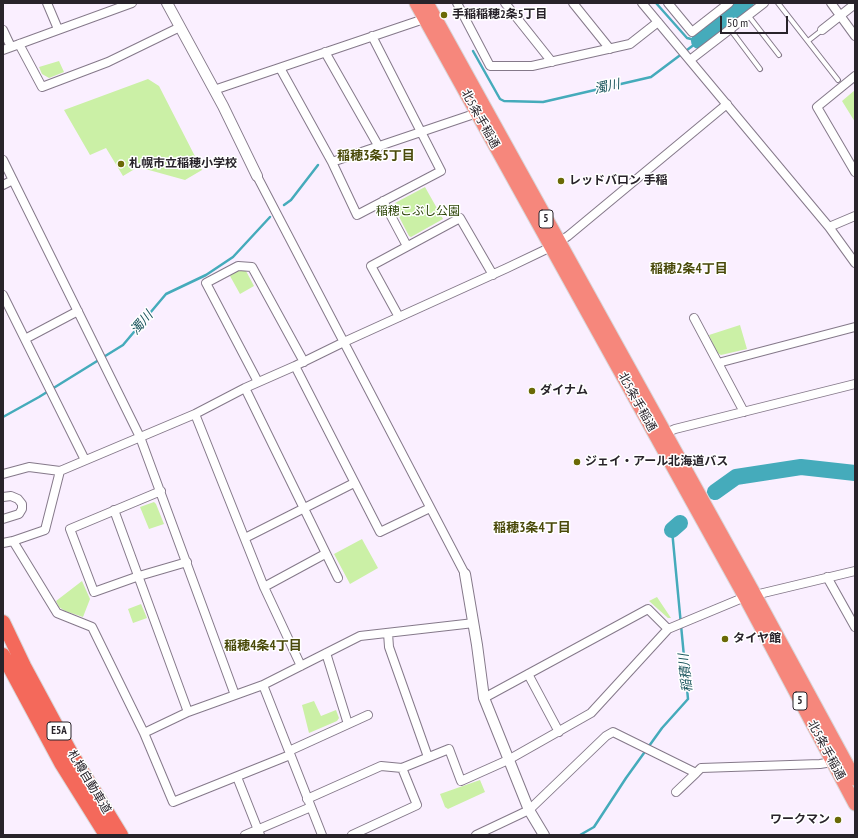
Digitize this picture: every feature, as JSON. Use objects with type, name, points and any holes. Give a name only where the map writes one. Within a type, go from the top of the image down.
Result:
[{"type":"highway","name":"北5条手稲通","points":[[416,3],[476,113],[666,433],[837,760],[855,804]]},
{"type":"highway","name":"北5条手稲通","points":[[427,3],[555,245],[750,596]]},
{"type":"highway","name":"札樽自動車道","points":[[3,622],[24,666],[72,755],[121,835]]},
{"type":"highway","name":"札樽自動車道","points":[[3,655],[61,763],[106,835]]},
{"type":"highway","name":"北5条手稲通","points":[[837,760],[855,779]]},
{"type":"street","points":[[47,3],[58,29]]},
{"type":"street","points":[[3,30],[7,48],[58,29],[112,6],[132,3]]},
{"type":"street","points":[[167,3],[214,90],[257,176],[465,574],[474,623],[484,698],[529,810],[544,835]]},
{"type":"street","points":[[456,3],[490,66],[532,66],[630,44],[658,22]]},
{"type":"street","points":[[505,3],[552,62]]},
{"type":"street","points":[[572,3],[610,49]]},
{"type":"street","points":[[642,3],[829,227],[855,263]]},
{"type":"street","points":[[668,3],[692,32],[728,3]]},
{"type":"street","points":[[688,58],[764,3]]},
{"type":"street","points":[[831,3],[855,36]]},
{"type":"street","points":[[822,30],[855,4]]},
{"type":"street","points":[[214,90],[424,19]]},
{"type":"street","points":[[19,44],[42,87],[108,62],[180,27]]},
{"type":"street","points":[[280,68],[332,162],[357,215],[441,171],[372,36]]},
{"type":"street","points":[[325,52],[379,147]]},
{"type":"street","points":[[855,76],[817,107],[855,172]]},
{"type":"street","points":[[3,474],[29,467],[60,471],[195,414],[245,388],[555,245],[727,104]]},
{"type":"street","points":[[332,162],[476,113]]},
{"type":"street","points":[[3,160],[140,437],[235,695]]},
{"type":"street","points":[[3,186],[13,180]]},
{"type":"street","points":[[383,201],[407,246]]},
{"type":"street","points":[[829,227],[855,216]]},
{"type":"street","points":[[399,317],[371,266],[460,218],[492,275]]},
{"type":"street","points":[[258,382],[206,283],[238,266],[252,267],[304,362]]},
{"type":"street","points":[[3,295],[85,460]]},
{"type":"street","points":[[25,339],[78,312]]},
{"type":"street","points":[[694,318],[744,412]]},
{"type":"street","points":[[718,363],[855,327]]},
{"type":"street","points":[[295,366],[380,532],[430,508]]},
{"type":"street","points":[[666,433],[675,429],[855,384]]},
{"type":"street","points":[[245,388],[338,578]]},
{"type":"street","points":[[195,414],[264,587],[301,666]]},
{"type":"street","points":[[3,543],[45,530],[60,471]]},
{"type":"street","points":[[245,538],[354,483]]},
{"type":"street","points":[[161,491],[70,529],[94,592],[139,576],[187,562]]},
{"type":"street","points":[[3,497],[11,496],[18,499],[22,504],[22,509],[19,514],[3,519]]},
{"type":"street","points":[[114,510],[188,712]]},
{"type":"street","points":[[13,541],[57,613],[92,627],[144,732],[173,802],[289,753],[368,715]]},
{"type":"street","points":[[264,587],[325,554]]},
{"type":"street","points":[[307,799],[381,766],[402,768],[449,749],[461,781],[508,760],[591,713],[669,628],[750,596],[855,571]]},
{"type":"street","points":[[827,577],[854,625]]},
{"type":"street","points":[[484,698],[648,609],[669,628]]},
{"type":"street","points":[[144,732],[188,712],[262,685],[360,636],[474,623]]},
{"type":"street","points":[[388,633],[389,647],[428,757]]},
{"type":"street","points":[[326,653],[348,724]]},
{"type":"street","points":[[528,674],[559,732]]},
{"type":"street","points":[[262,685],[322,835]]},
{"type":"street","points":[[476,835],[529,810],[606,736],[613,732],[696,773]]},
{"type":"street","points":[[676,792],[701,768],[837,760]]},
{"type":"street","points":[[352,835],[417,805],[402,768]]},
{"type":"street","points":[[237,776],[259,832]]},
{"type":"street","points":[[245,835],[259,832],[311,807]]},
{"type":"lane","points":[[778,3],[838,80]]},
{"type":"lane","points":[[748,16],[778,55]]},
{"type":"lane","points":[[730,29],[760,68]]},
{"type":"lane","points":[[808,41],[822,30]]},
{"type":"green space","points":[[59,61],[64,72],[49,78],[42,74],[39,67]]},
{"type":"green space","points":[[148,79],[159,86],[202,170],[185,180],[138,167],[123,176],[106,148],[90,155],[64,110]]},
{"type":"green space","points":[[855,90],[855,122],[842,101]]},
{"type":"green space","name":"稲穂こぶし公園","points":[[425,187],[443,219],[411,237],[409,236],[394,207],[395,203]]},
{"type":"green space","points":[[236,271],[246,271],[254,286],[240,294],[230,276]]},
{"type":"green space","points":[[740,325],[747,349],[721,355],[716,352],[709,335]]},
{"type":"green space","points":[[154,502],[164,524],[149,529],[140,507]]},
{"type":"green space","points":[[362,539],[378,568],[350,584],[334,554]]},
{"type":"green space","points":[[82,581],[90,599],[83,617],[65,611],[59,607],[56,601]]},
{"type":"green space","points":[[657,597],[671,618],[668,618],[649,601]]},
{"type":"green space","points":[[141,604],[147,618],[133,623],[128,609]]},
{"type":"green space","points":[[314,701],[321,716],[336,710],[339,718],[337,721],[309,733],[302,705]]},
{"type":"green space","points":[[480,780],[485,792],[448,809],[445,807],[440,794]]},
{"type":"waterway","points":[[656,3],[687,38],[699,41]]},
{"type":"waterway","name":"濁川","points":[[699,41],[746,3]]},
{"type":"waterway","name":"濁川","points":[[473,51],[500,99],[504,101],[543,102],[651,77],[699,41]]},
{"type":"waterway","name":"濁川","points":[[284,205],[291,200],[318,165]]},
{"type":"waterway","name":"濁川","points":[[3,417],[39,397],[123,345],[166,294],[206,275],[233,257],[270,217]]},
{"type":"waterway","name":"稲積川","points":[[715,492],[736,477],[801,467],[855,473]]},
{"type":"waterway","name":"稲積川","points":[[672,530],[680,523]]},
{"type":"waterway","name":"稲積川","points":[[580,835],[594,827],[626,778],[662,728],[688,699],[672,530]]},
{"type":"place","name":"手稲稲穂2条5丁目","points":[[444,15]]},
{"type":"place","name":"札幌市立稲穂小学校","points":[[121,164]]},
{"type":"place","name":"レッドバロン 手稲","points":[[561,181]]},
{"type":"place","name":"ダイナム","points":[[532,391]]},
{"type":"place","name":"ジェイ・アール北海道バス","points":[[577,462]]},
{"type":"place","name":"タイヤ館","points":[[725,639]]},
{"type":"place","name":"ワークマン","points":[[838,820]]},
{"type":"district","name":"稲穂3条5丁目","points":[[376,156]]},
{"type":"district","name":"稲穂2条4丁目","points":[[689,269]]},
{"type":"district","name":"稲穂3条4丁目","points":[[532,528]]},
{"type":"district","name":"稲穂4条4丁目","points":[[263,646]]}]
